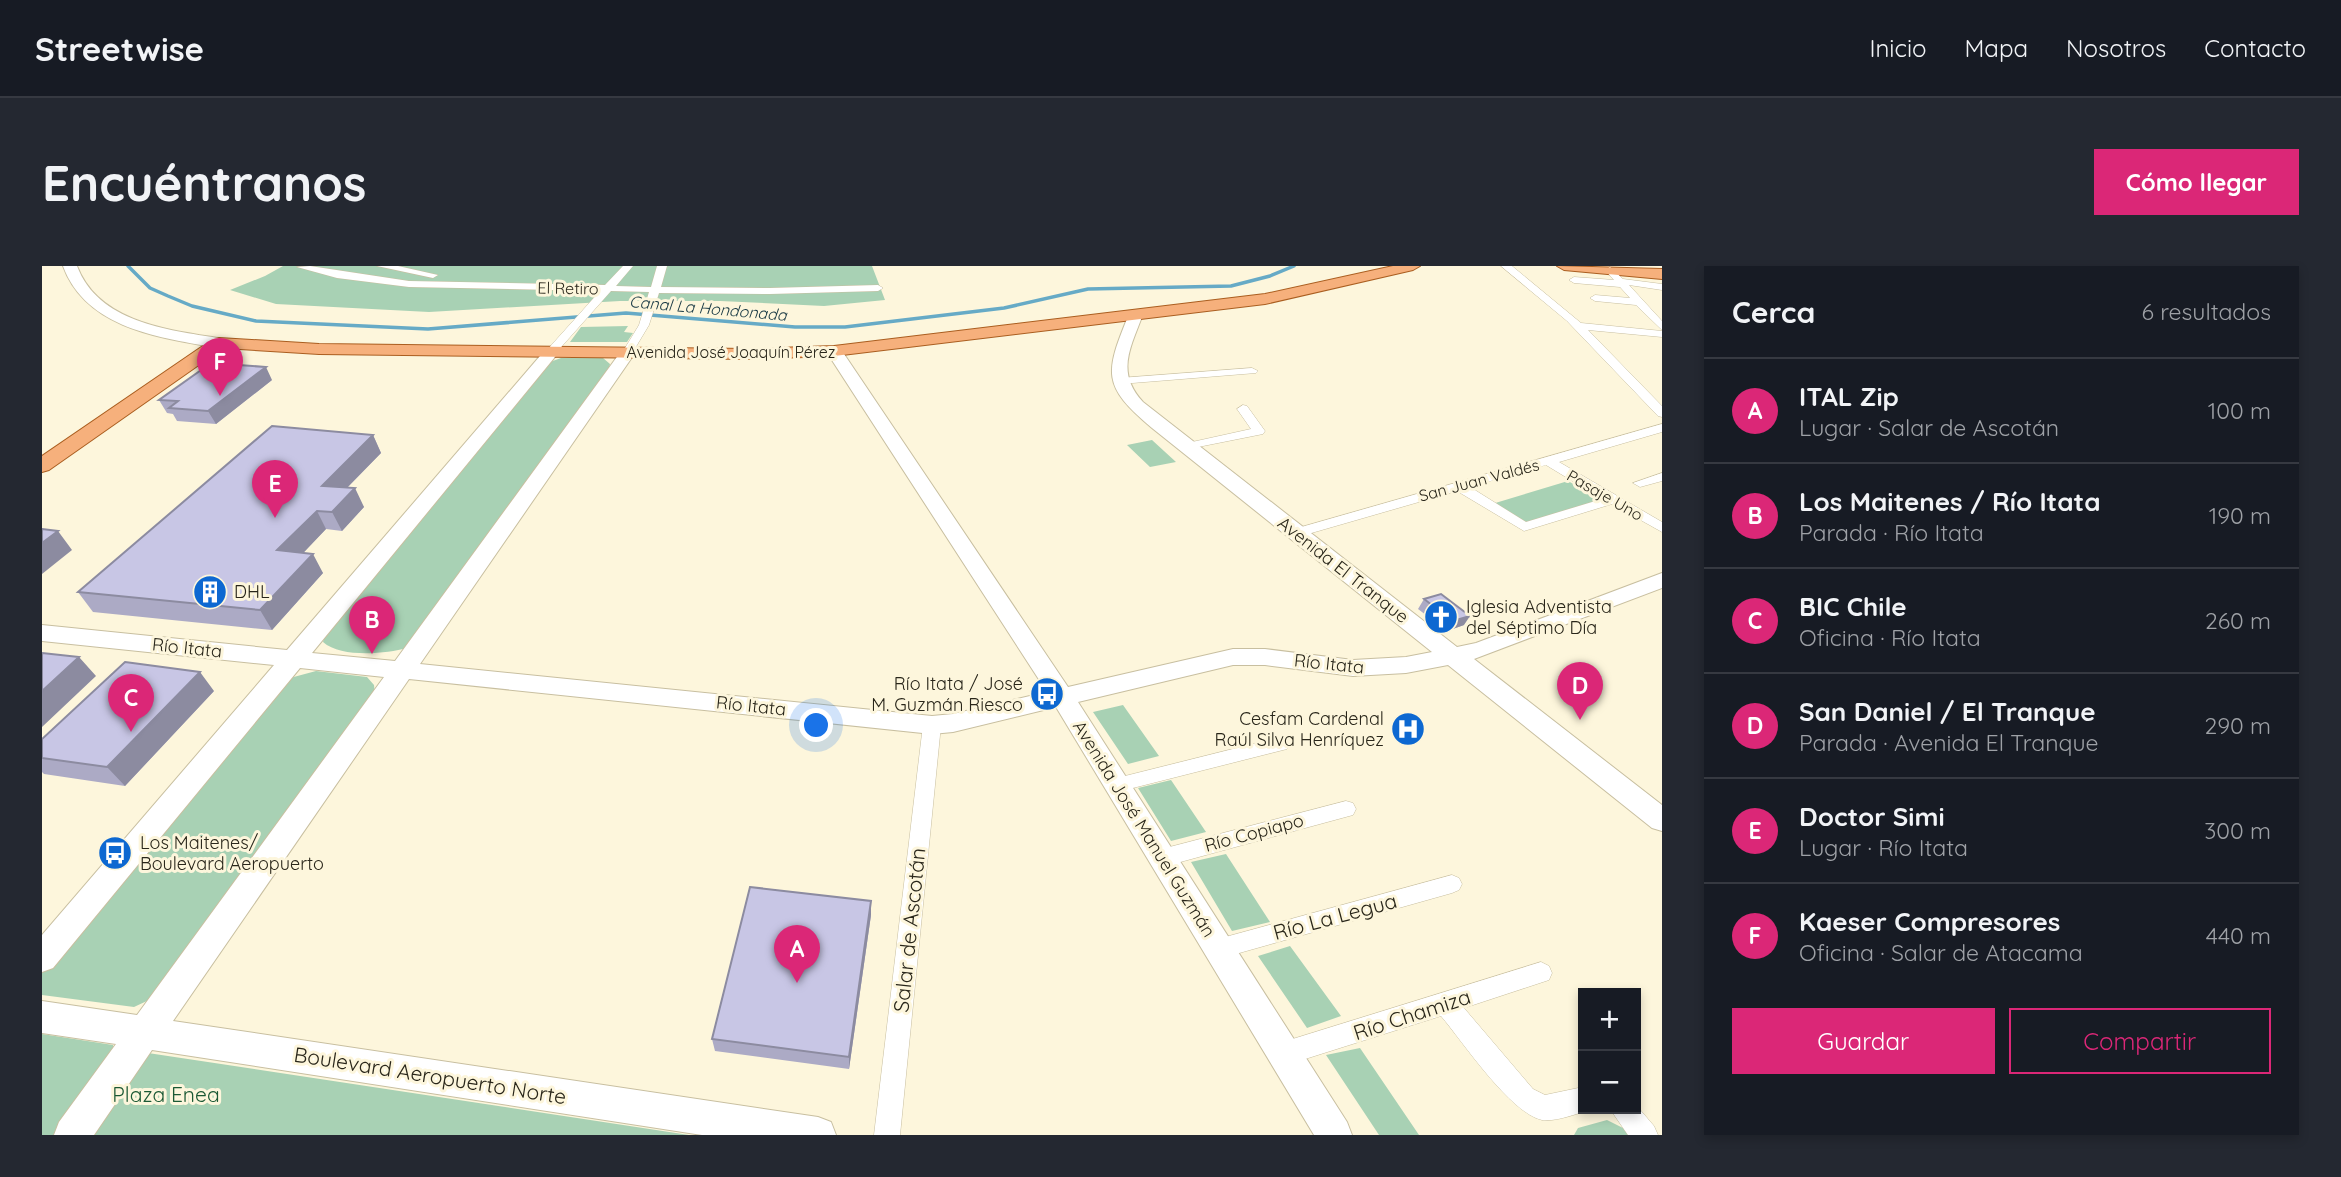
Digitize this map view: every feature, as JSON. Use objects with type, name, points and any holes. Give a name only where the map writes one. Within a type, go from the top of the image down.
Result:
[{"type":"main road","name":"Avenida José Joaquín Pérez","points":[[219,343],[551,352],[834,351],[1136,314],[1174,312],[1286,295],[1413,266]]},
{"type":"main road","points":[[1565,266],[1618,278],[1657,275]]},
{"type":"main road","points":[[42,466],[219,343]]},
{"type":"main road","points":[[195,359],[258,346]]},
{"type":"street","name":"Avenida José Joaquín Pérez","points":[[70,266],[83,292],[110,312],[156,330],[219,343]]},
{"type":"street","name":"El Retiro","points":[[382,266],[469,278],[612,285],[655,291],[875,285]]},
{"type":"street","points":[[42,958],[572,327],[628,266]]},
{"type":"street","points":[[72,1135],[628,353],[644,325],[662,266]]},
{"type":"street","points":[[1506,266],[1578,326],[1662,413]]},
{"type":"street","name":"El Retiro","points":[[302,267],[423,285],[612,285]]},
{"type":"street","points":[[1574,281],[1618,278],[1661,333]]},
{"type":"street","points":[[1595,298],[1639,302]]},
{"type":"street","points":[[1136,314],[1122,357],[1120,381],[1252,372]]},
{"type":"street","points":[[1578,326],[1661,333]]},
{"type":"street","name":"Avenida José Manuel Guzmán","points":[[834,351],[1063,698],[1334,1135]]},
{"type":"street","name":"Avenida El Tranque","points":[[1120,381],[1138,406],[1187,447],[1662,820]]},
{"type":"street","points":[[1187,447],[1259,431],[1243,409]]},
{"type":"street","name":"San Juan Valdés","points":[[1296,533],[1662,428]]},
{"type":"street","name":"Pasaje Uno","points":[[1548,461],[1662,528]]},
{"type":"street","points":[[1640,484],[1662,477]]},
{"type":"street","points":[[1458,486],[1524,527],[1612,500]]},
{"type":"street","name":"Río Itata","points":[[42,633],[932,725],[953,723],[1240,656],[1377,668],[1452,656],[1506,641],[1662,580]]},
{"type":"street","name":"Salar de Ascotán","points":[[887,1135],[932,725]]},
{"type":"street","points":[[1117,785],[1281,744]]},
{"type":"street","name":"Río Copiapo","points":[[1162,858],[1346,809]]},
{"type":"street","name":"Río La Legua","points":[[1217,949],[1452,884]]},
{"type":"street","name":"Río Chamiza","points":[[1283,1054],[1541,973]]},
{"type":"street","points":[[1446,1004],[1524,1098],[1544,1108],[1578,1100]]},
{"type":"street","name":"Boulevard Aeropuerto Norte","points":[[42,1017],[818,1135]]},
{"type":"street","points":[[1627,1114],[1645,1135]]},
{"type":"green space","points":[[283,266],[872,266],[885,300],[824,306],[720,301],[620,301],[429,312],[276,304],[230,290]]},
{"type":"green space","points":[[628,326],[624,332],[633,333],[627,342],[570,342],[581,327]]},
{"type":"green space","points":[[561,358],[603,358],[610,364],[407,648],[376,653],[352,653],[323,642],[325,634],[550,362]]},
{"type":"green space","points":[[1152,440],[1176,462],[1150,467],[1127,445]]},
{"type":"green space","points":[[1568,481],[1602,500],[1524,524],[1492,504]]},
{"type":"green space","points":[[316,671],[367,677],[374,685],[375,696],[149,1000],[134,1007],[42,995],[42,973],[280,686],[290,678]]},
{"type":"green space","points":[[1123,705],[1159,756],[1128,764],[1093,712]]},
{"type":"green space","points":[[1171,780],[1206,832],[1171,841],[1138,788]]},
{"type":"green space","points":[[1226,854],[1270,922],[1232,931],[1191,862]]},
{"type":"green space","points":[[1290,946],[1341,1016],[1307,1028],[1258,956]]},
{"type":"green space","points":[[42,1034],[113,1045],[114,1056],[62,1135],[42,1135]]},
{"type":"green space","points":[[1360,1048],[1419,1135],[1379,1135],[1326,1055]]},
{"type":"green space","name":"Plaza Enea","points":[[148,1053],[689,1135],[90,1135]]},
{"type":"green space","points":[[1607,1120],[1623,1128],[1628,1135],[1574,1135],[1578,1128]]},
{"type":"building","points":[[211,363],[266,367],[208,411],[169,408],[178,401],[159,400]]},
{"type":"building","points":[[272,426],[373,435],[322,486],[355,488],[332,512],[317,511],[277,550],[313,554],[260,610],[78,592]]},
{"type":"building","points":[[42,529],[58,531],[42,543]]},
{"type":"building","points":[[1441,594],[1470,616],[1453,621],[1424,599]]},
{"type":"building","points":[[42,653],[79,657],[42,691]]},
{"type":"building","points":[[125,662],[200,672],[107,767],[42,758],[42,739]]},
{"type":"building","points":[[750,887],[871,901],[849,1057],[712,1039]]},
{"type":"waterway","name":"Canal La Hondonada","points":[[128,266],[150,288],[168,296],[192,306],[256,321],[428,329],[626,313],[795,327],[845,327],[1004,308],[1088,289],[1231,286],[1270,276],[1294,266]]},
{"type":"place","name":"Kaeser Compresores","points":[[220,396]]},
{"type":"place","name":"Doctor Simi","points":[[275,518]]},
{"type":"place","name":"DHL","points":[[210,592]]},
{"type":"place","name":"Iglesia Adventista del Séptimo Día","points":[[1441,617]]},
{"type":"place","name":"Los Maitenes / Río Itata","points":[[372,654]]},
{"type":"place","name":"Río Itata / José M. Guzmán Riesco","points":[[1047,694]]},
{"type":"place","name":"San Daniel / El Tranque","points":[[1580,720]]},
{"type":"place","name":"Cesfam Cardenal Raúl Silva Henríquez","points":[[1408,729]]},
{"type":"place","name":"BIC Chile","points":[[131,732]]},
{"type":"place","name":"Los Maitenes/ Boulevard Aeropuerto","points":[[115,853]]},
{"type":"place","name":"ITAL Zip","points":[[797,983]]}]
